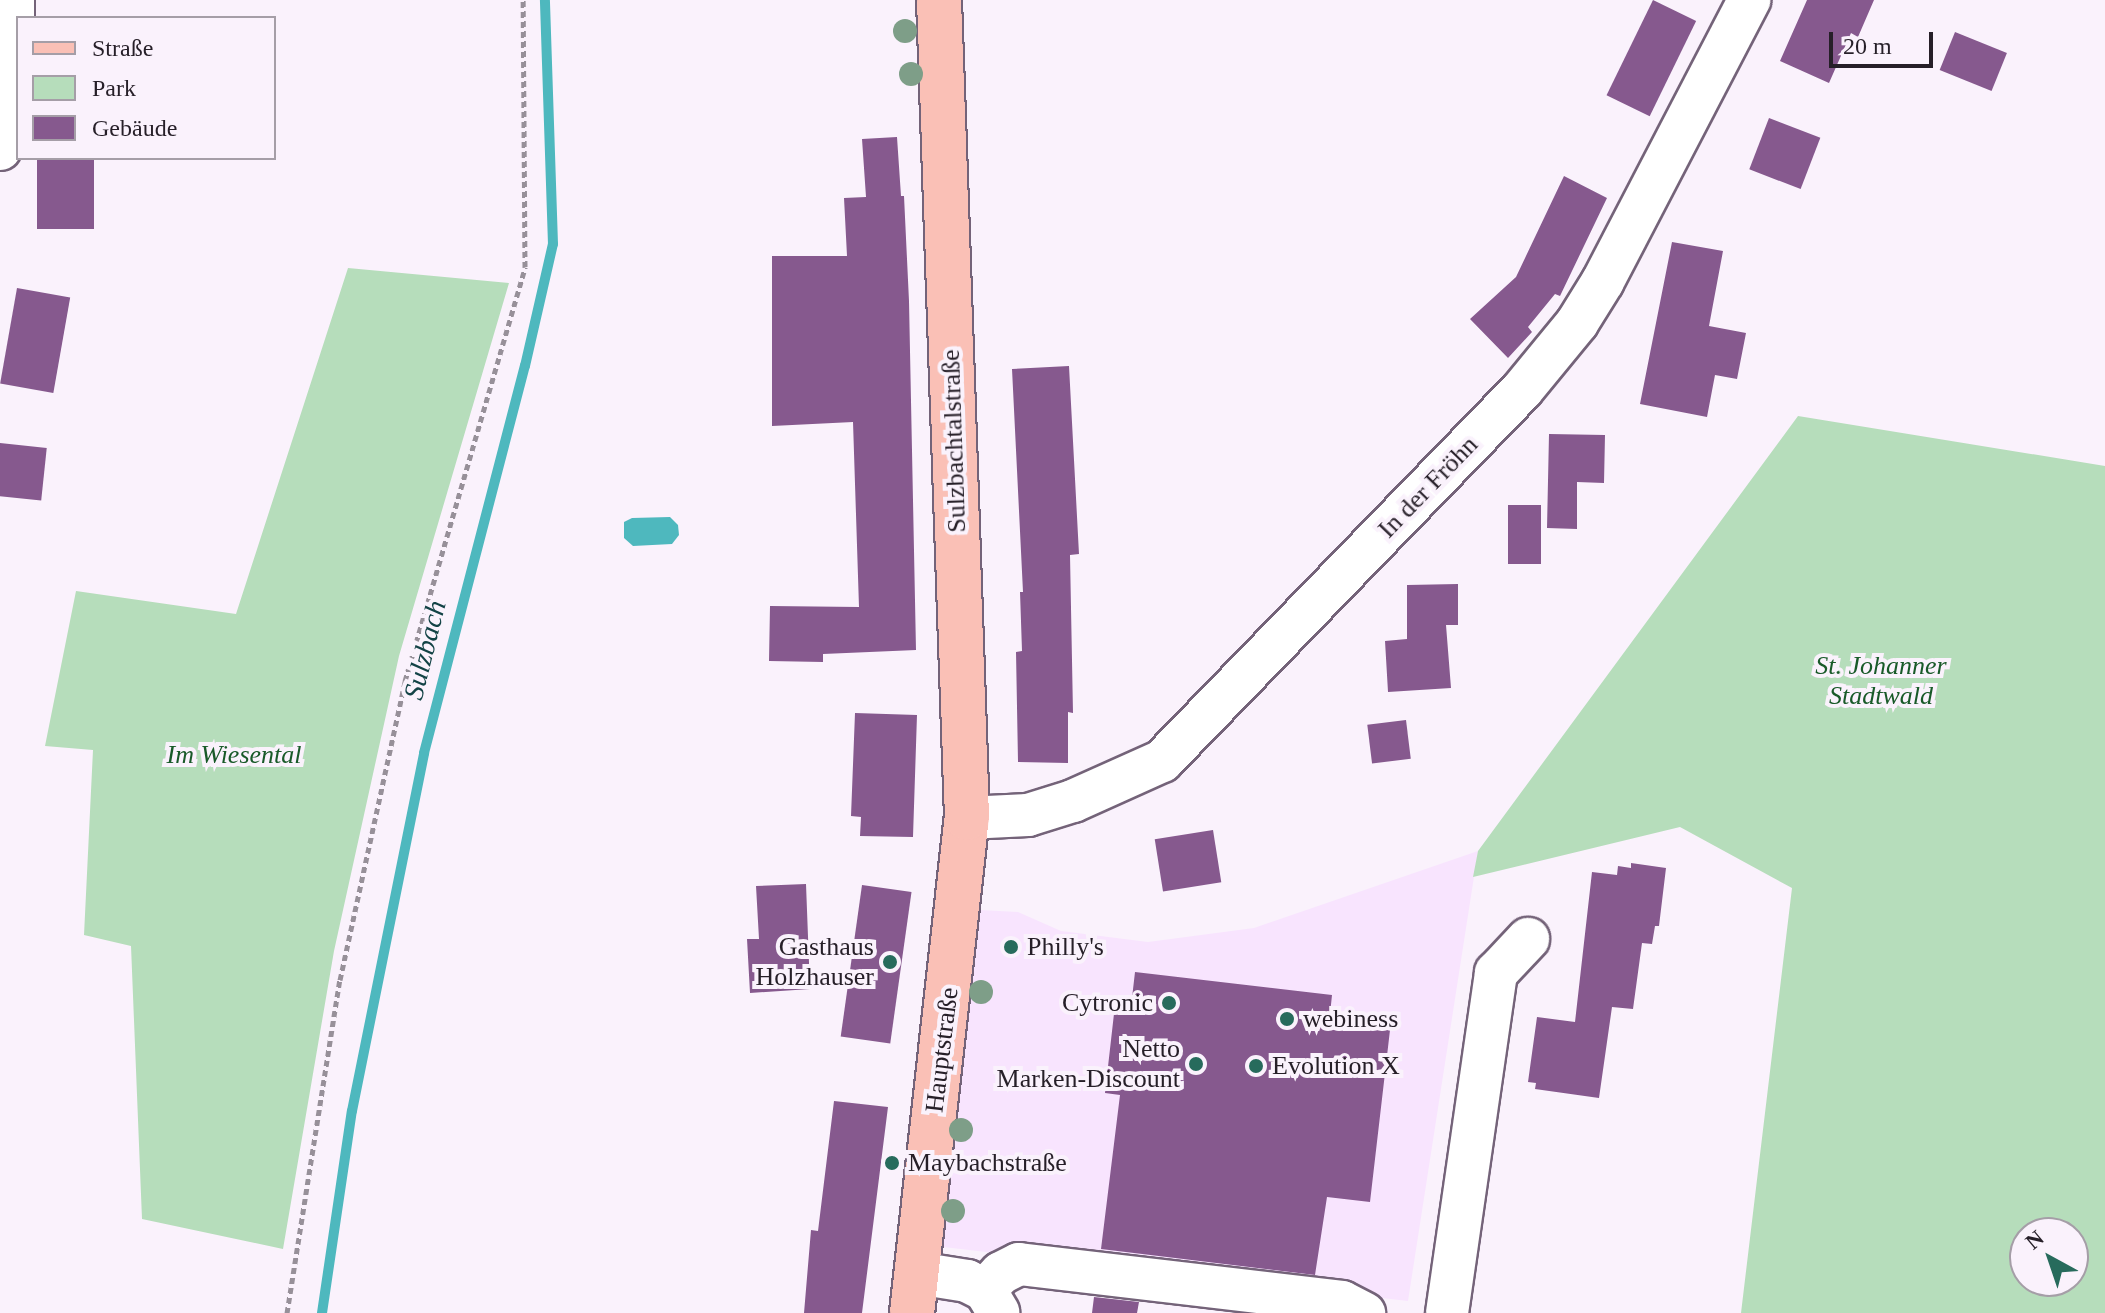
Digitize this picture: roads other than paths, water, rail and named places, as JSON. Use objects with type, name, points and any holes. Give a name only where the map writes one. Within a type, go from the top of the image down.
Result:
[{"type":"main road","name":"Sulzbachtalstraße","points":[[939,0],[967,818],[961,882]]},
{"type":"main road","name":"Hauptstraße","points":[[914,1293],[961,882]]},
{"type":"street","points":[[0,149],[13,38],[13,0]]},
{"type":"street","name":"In der Fröhn","points":[[967,818],[1028,815],[1073,801],[1162,761],[1522,390],[1577,323],[1603,281],[1749,0]]},
{"type":"street","points":[[1447,1313],[1496,973],[1528,939]]},
{"type":"street","points":[[914,1293],[953,1276],[992,1302],[1001,1273],[1019,1264],[1342,1302],[1364,1313]]},
{"type":"water","points":[[670,517],[678,525],[679,535],[672,544],[633,546],[624,538],[624,522],[632,518]]},
{"type":"waterway","name":"Sulzbach","points":[[322,1313],[352,1111],[424,753],[525,366],[553,244],[545,0]]},
{"type":"place","name":"Philly's","points":[[1011,947]]},
{"type":"place","name":"Gasthaus Holzhauser","points":[[890,962]]},
{"type":"place","name":"Cytronic","points":[[1169,1003]]},
{"type":"place","name":"webiness","points":[[1287,1019]]},
{"type":"place","name":"Netto Marken-Discount","points":[[1196,1064]]},
{"type":"place","name":"Evolution X","points":[[1256,1066]]},
{"type":"place","name":"Maybachstraße","points":[[892,1163]]},
{"type":"park label","name":"St. Johanner Stadtwald","points":[[1881,681]]},
{"type":"park label","name":"Im Wiesental","points":[[234,755]]}]
